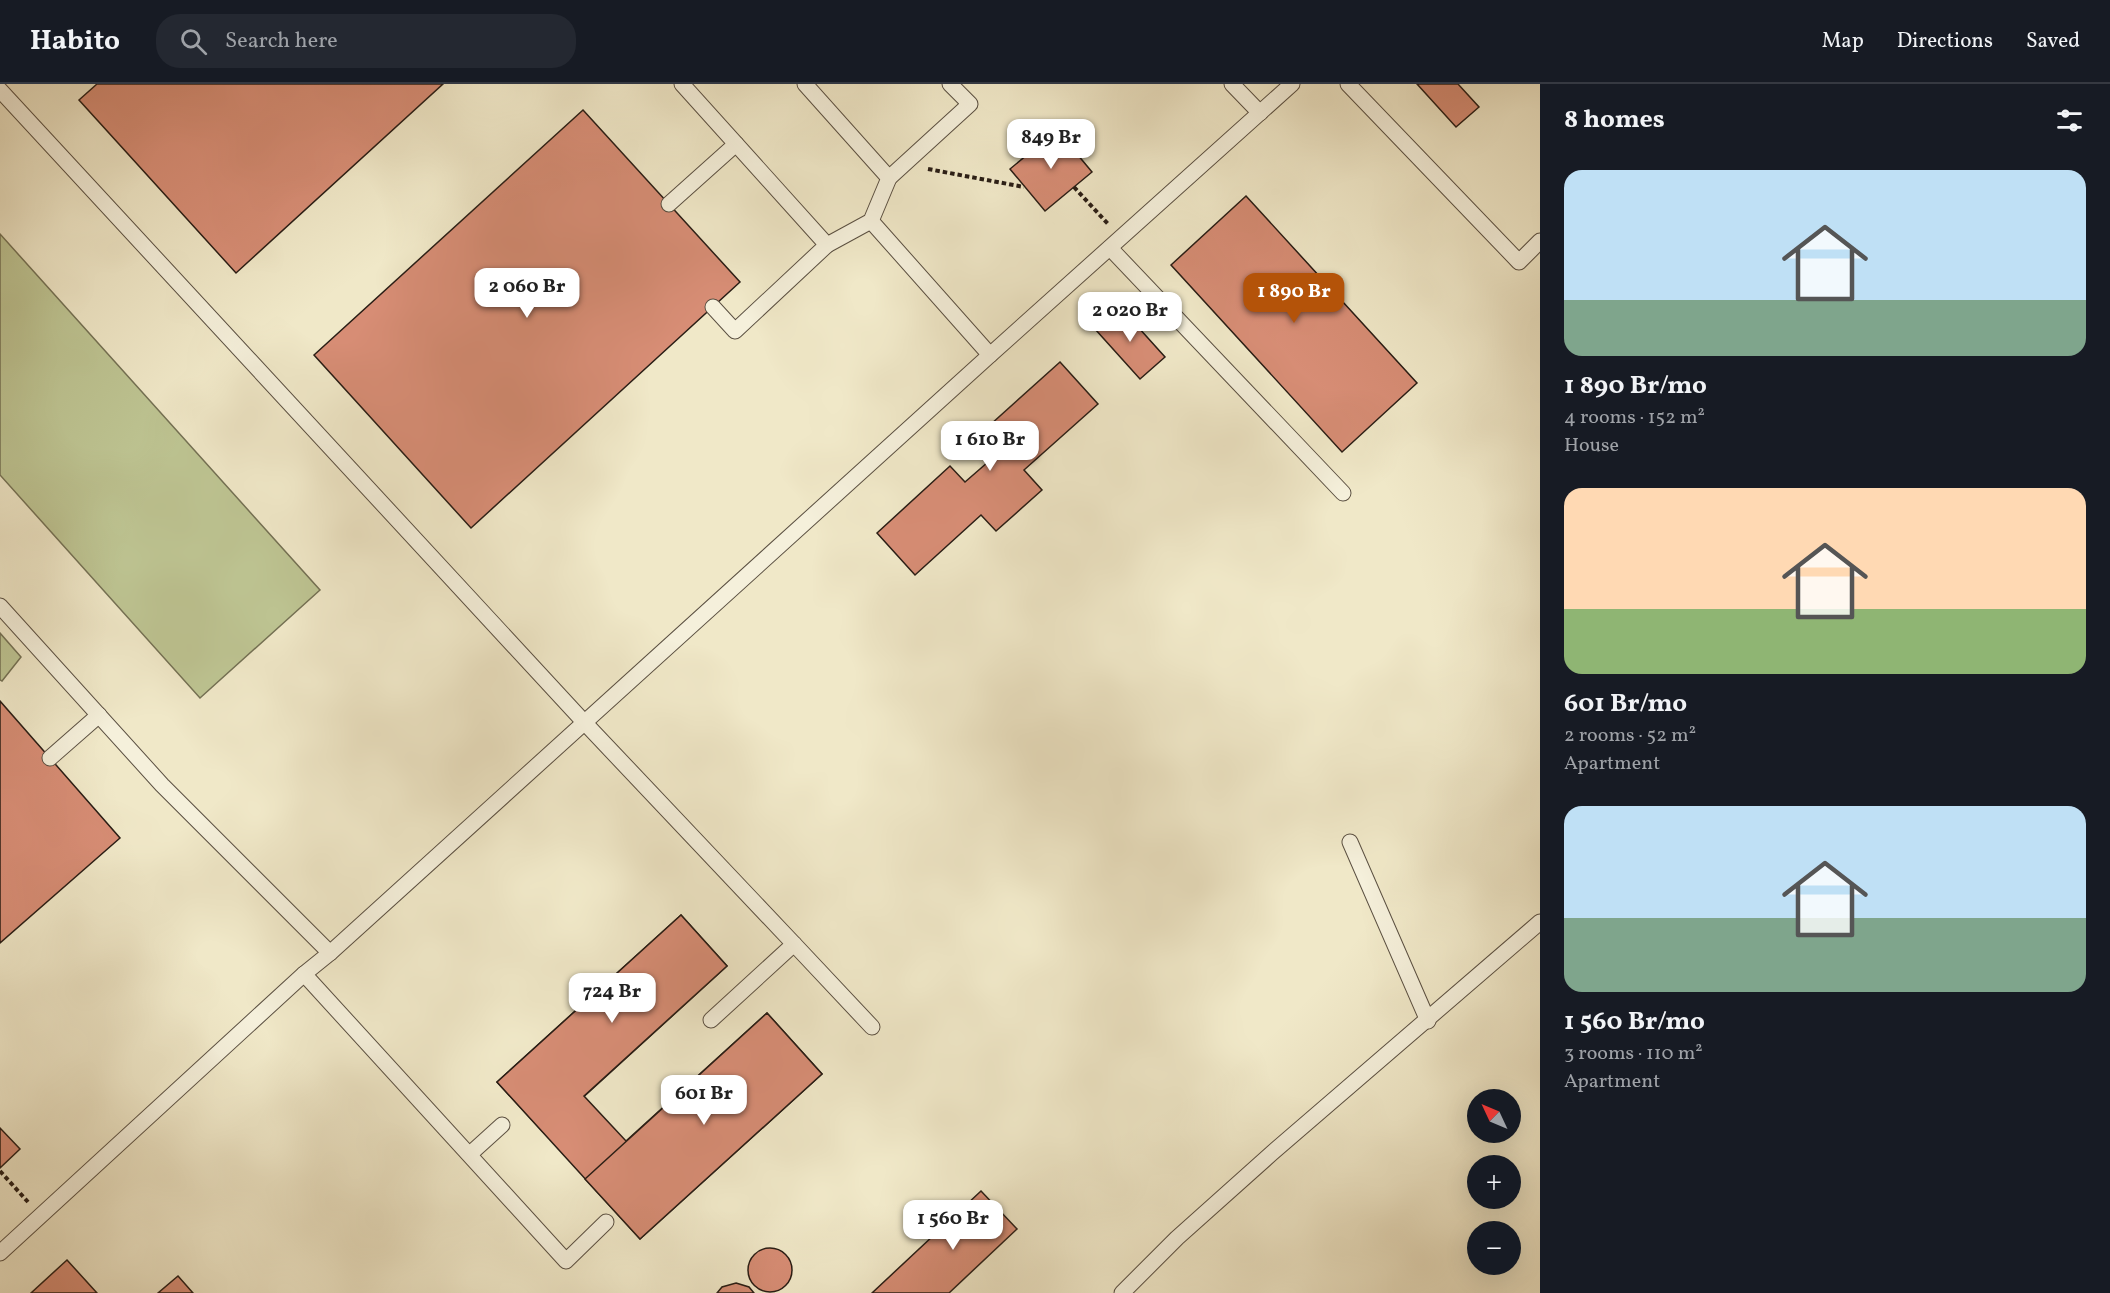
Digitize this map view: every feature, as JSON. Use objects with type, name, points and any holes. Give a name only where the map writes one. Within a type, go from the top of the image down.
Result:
[{"type":"lane","points":[[682,84],[827,245]]},
{"type":"lane","points":[[805,84],[889,178]]},
{"type":"lane","points":[[713,307],[735,331],[827,245],[871,221],[889,178],[970,104],[950,84]]},
{"type":"lane","points":[[1232,84],[1260,113]]},
{"type":"lane","points":[[0,1253],[304,974],[1292,84]]},
{"type":"lane","points":[[1348,84],[1520,261],[1540,241]]},
{"type":"lane","points":[[0,90],[584,722],[872,1027]]},
{"type":"lane","points":[[669,204],[736,144]]},
{"type":"lane","points":[[871,221],[990,355]]},
{"type":"lane","points":[[1115,243],[1342,493]]},
{"type":"lane","points":[[0,606],[162,784],[330,953]]},
{"type":"lane","points":[[50,758],[99,715]]},
{"type":"lane","points":[[1350,842],[1428,1021]]},
{"type":"lane","points":[[1122,1293],[1186,1230],[1272,1153],[1428,1021],[1540,922]]},
{"type":"lane","points":[[711,1020],[794,944]]},
{"type":"lane","points":[[304,974],[566,1261],[606,1222]]},
{"type":"lane","points":[[470,1154],[501,1125]]},
{"type":"path","points":[[904,165],[1024,187]]},
{"type":"path","points":[[1074,187],[1115,243]]},
{"type":"path","points":[[0,1171],[41,1215]]},
{"type":"green space","points":[[0,234],[320,590],[200,698],[0,475]]},
{"type":"green space","points":[[0,633],[21,657],[2,681],[0,680]]},
{"type":"building","points":[[97,84],[443,84],[236,273],[79,100]]},
{"type":"building","points":[[1417,84],[1458,84],[1479,107],[1456,127]]},
{"type":"building","points":[[583,110],[740,282],[471,528],[314,355]]},
{"type":"building","points":[[1057,130],[1092,172],[1045,211],[1010,169]]},
{"type":"building","points":[[1246,196],[1417,383],[1342,452],[1171,265]]},
{"type":"building","points":[[1120,307],[1165,357],[1140,379],[1095,329]]},
{"type":"building","points":[[1060,362],[1098,404],[1024,470],[1042,490],[996,531],[981,515],[915,575],[877,533],[950,466],[965,482],[988,462],[970,443]]},
{"type":"building","points":[[0,701],[120,838],[0,943]]},
{"type":"building","points":[[681,915],[727,966],[544,1133],[497,1082]]},
{"type":"building","points":[[681,915],[727,966],[584,1096],[626,1141],[767,1013],[822,1074],[640,1239],[497,1082]]},
{"type":"building","points":[[767,1013],[822,1074],[640,1239],[585,1179]]},
{"type":"building","points":[[0,1128],[20,1149],[0,1168]]},
{"type":"building","points":[[981,1191],[1017,1229],[949,1293],[872,1293]]},
{"type":"building","points":[[770,1248],[779,1249],[786,1254],[791,1261],[791,1279],[786,1286],[779,1291],[770,1292],[761,1291],[754,1286],[749,1279],[748,1270],[749,1261],[754,1254],[761,1249]]},
{"type":"building","points":[[67,1260],[97,1293],[31,1293]]},
{"type":"building","points":[[178,1276],[193,1293],[158,1293]]},
{"type":"building","points":[[736,1283],[749,1287],[754,1293],[717,1293],[722,1287]]}]
